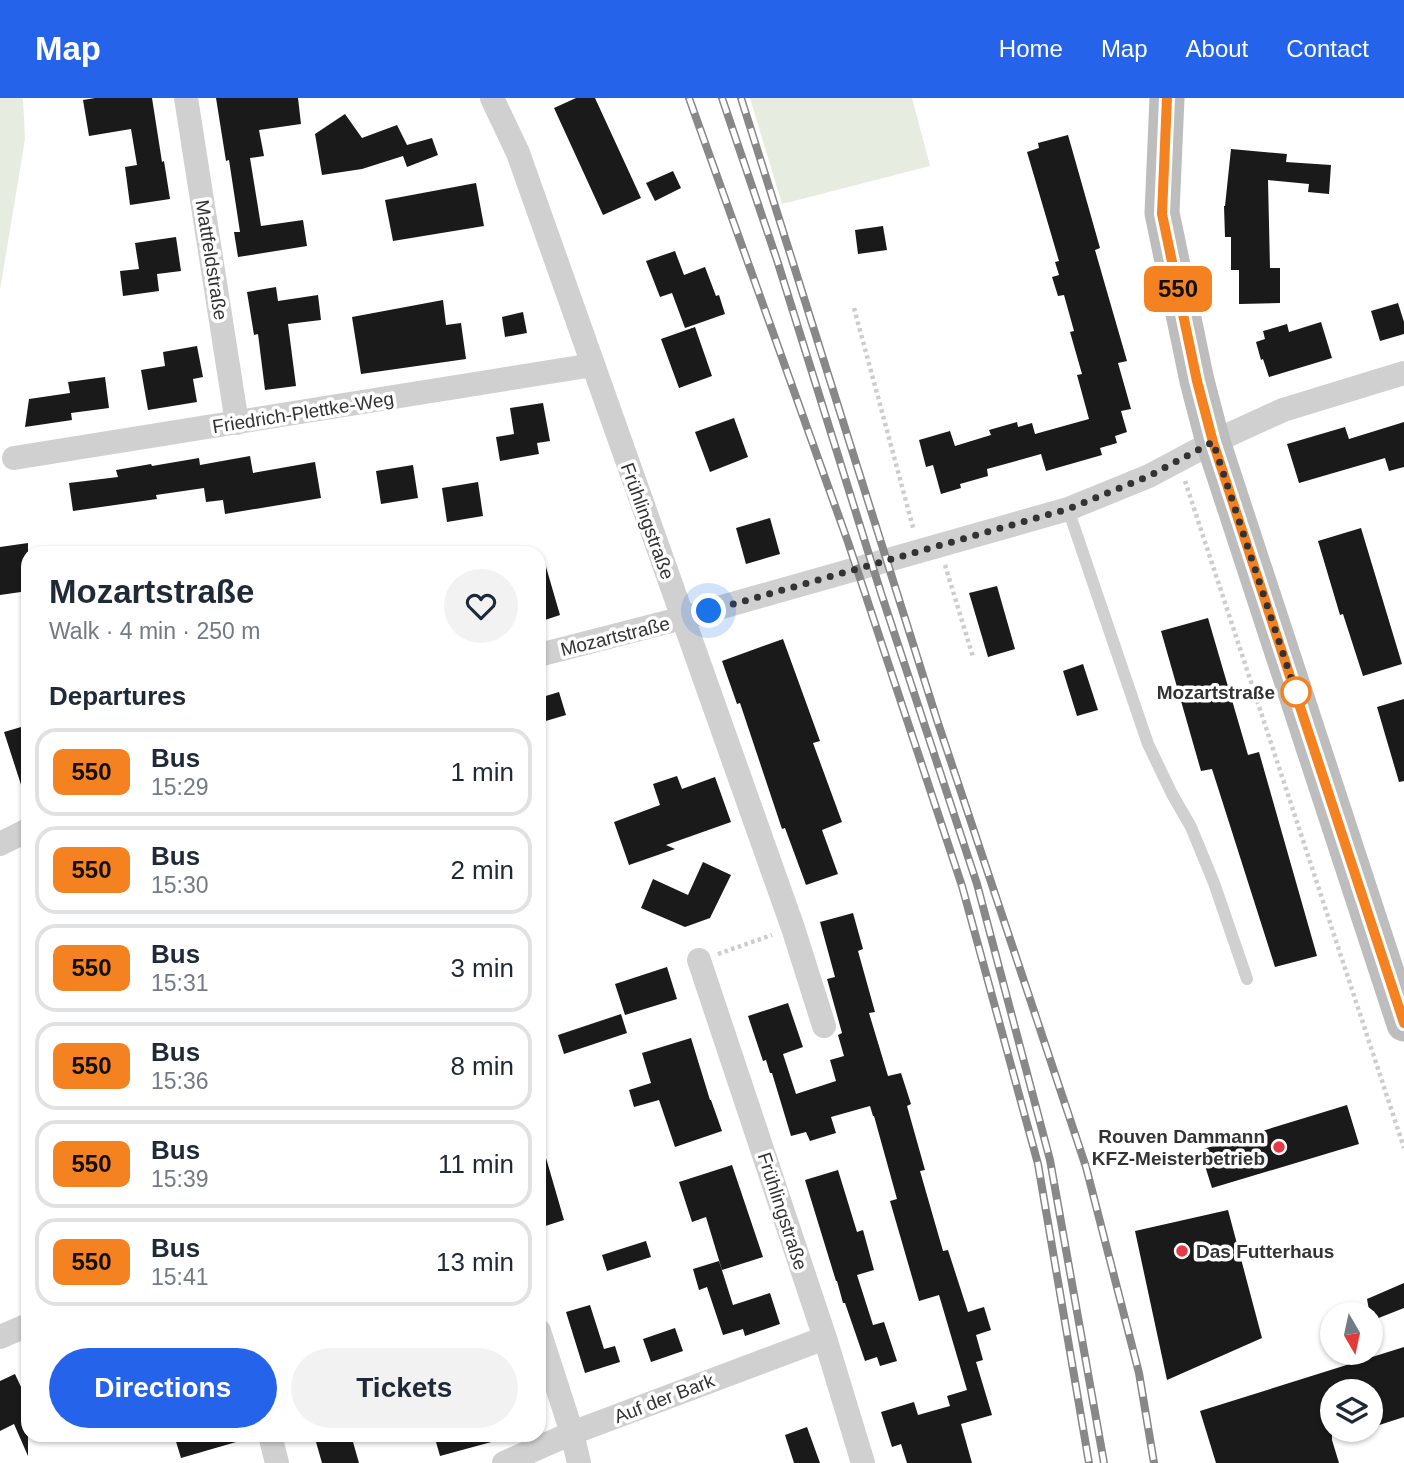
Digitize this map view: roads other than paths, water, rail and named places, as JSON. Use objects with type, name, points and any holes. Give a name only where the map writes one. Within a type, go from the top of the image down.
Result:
[{"type":"main road","points":[[1167,98],[1162,214],[1197,381],[1213,442],[1404,1024]]},
{"type":"street","name":"Mattfeldstraße","points":[[186,98],[237,423]]},
{"type":"street","name":"Frühlingstraße","points":[[492,98],[519,153],[793,928],[824,1026]]},
{"type":"street","name":"Friedrich-Plettke-Weg","points":[[14,458],[593,365]]},
{"type":"street","name":"Mozartstraße","points":[[546,653],[683,618],[1068,509],[1149,476],[1213,442],[1283,411],[1404,373]]},
{"type":"street","points":[[0,844],[21,834]]},
{"type":"street","name":"Frühlingstraße","points":[[699,960],[825,1338],[863,1463]]},
{"type":"street","points":[[0,1338],[21,1328]]},
{"type":"street","name":"Auf der Bark","points":[[504,1463],[572,1433],[825,1338]]},
{"type":"street","points":[[546,1353],[579,1463]]},
{"type":"street","points":[[272,1442],[277,1463]]},
{"type":"lane","points":[[1068,509],[1148,744],[1171,794],[1191,827],[1214,883],[1247,979]]},
{"type":"railway","points":[[689,98],[848,542],[962,886],[1038,1164],[1089,1463]]},
{"type":"railway","points":[[722,98],[777,260],[881,593],[977,884],[1050,1160],[1104,1463]]},
{"type":"railway","points":[[741,98],[937,720],[1086,1167],[1139,1373],[1154,1463]]},
{"type":"place","name":"Mozartstraße","points":[[1296,692]]},
{"type":"place","name":"Rouven Dammann KFZ-Meisterbetrieb","points":[[1279,1147]]},
{"type":"place","name":"Das Futterhaus","points":[[1182,1251]]}]
